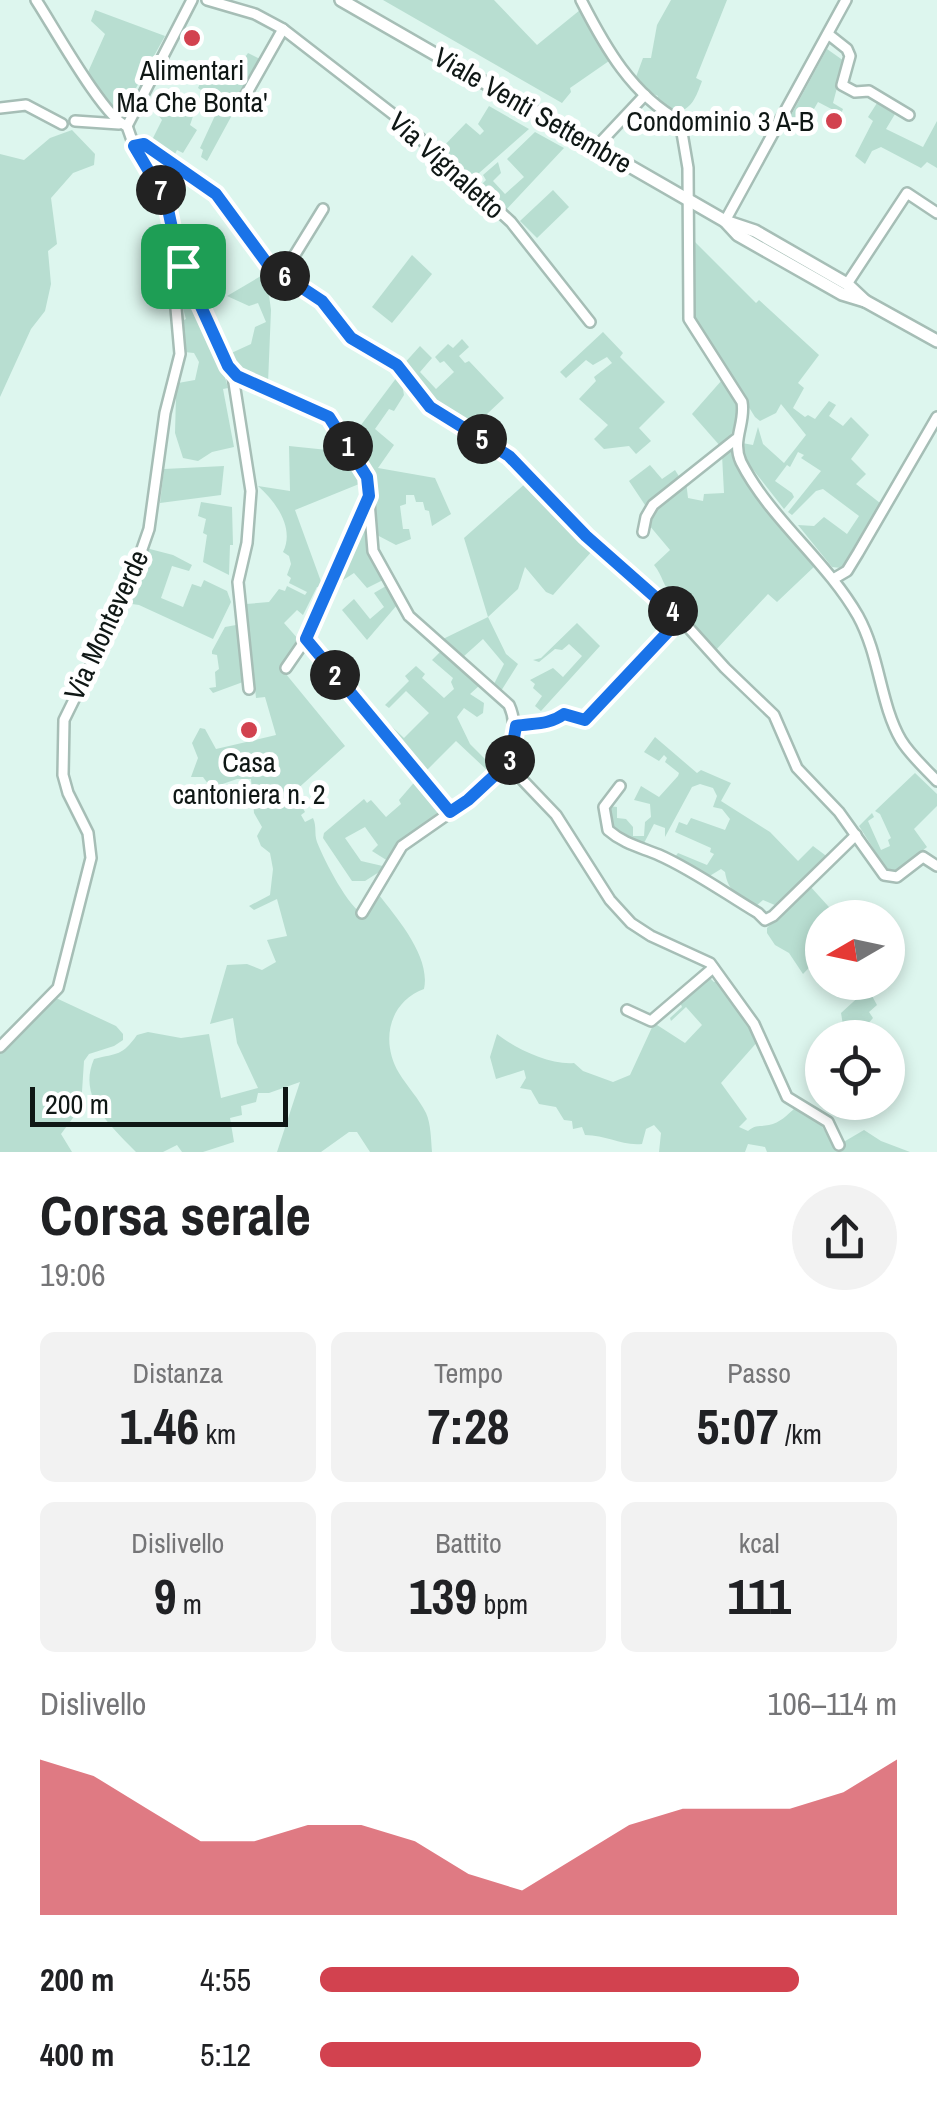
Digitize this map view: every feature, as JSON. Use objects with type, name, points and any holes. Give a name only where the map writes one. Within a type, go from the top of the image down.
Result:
[{"type":"main road","name":"Viale Venti Settembre","points":[[341,0],[688,198],[725,221],[738,235],[842,294],[865,300]]},
{"type":"main road","name":"Viale Venti Settembre","points":[[725,221],[744,225],[937,341]]},
{"type":"street","name":"Via Monteverde","points":[[0,1046],[58,988],[92,858],[88,833],[63,775],[64,720],[78,684],[126,592],[149,530],[165,413],[180,354],[175,297],[183,266],[174,244],[166,200],[123,125],[98,98],[36,0]]},
{"type":"street","points":[[74,121],[123,125],[192,0]]},
{"type":"street","name":"Via Vignaletto","points":[[207,0],[255,14],[283,29],[398,118],[508,219],[590,322]]},
{"type":"street","points":[[581,0],[610,54],[645,95],[680,121],[688,155],[689,320],[742,402],[744,412],[736,439],[739,457],[835,578],[874,649],[902,741],[937,781]]},
{"type":"street","points":[[725,221],[846,0]]},
{"type":"street","points":[[244,98],[283,29]]},
{"type":"street","points":[[828,34],[850,56],[842,85],[855,92],[866,90],[908,115]]},
{"type":"street","points":[[597,146],[645,95]]},
{"type":"street","points":[[0,108],[26,105],[62,124]]},
{"type":"street","points":[[134,146],[148,146],[216,194],[260,257],[322,301],[351,338],[397,365],[430,407],[509,456],[586,536],[680,619],[774,715],[797,768],[830,802],[888,878],[896,877],[920,858],[931,859],[937,866]]},
{"type":"street","points":[[846,284],[907,194],[937,212]]},
{"type":"street","points":[[283,274],[323,209]]},
{"type":"street","points":[[183,266],[232,370],[251,492],[238,582],[249,689]]},
{"type":"street","points":[[232,370],[329,417],[367,477],[373,551],[402,605],[509,706],[516,726],[510,761],[513,770],[556,815],[610,900],[631,923],[710,963],[754,1024],[787,1097],[828,1122],[839,1145]]},
{"type":"street","points":[[835,578],[853,562],[937,416]]},
{"type":"street","points":[[643,532],[653,505],[736,439]]},
{"type":"street","points":[[286,668],[306,639],[369,496]]},
{"type":"street","points":[[516,726],[555,721],[564,714],[582,722],[680,619]]},
{"type":"street","points":[[306,639],[450,812]]},
{"type":"street","points":[[362,912],[402,846],[468,800],[510,761]]},
{"type":"street","points":[[620,786],[604,807],[608,830],[628,846],[685,870],[764,920],[773,916],[856,834]]},
{"type":"street","points":[[627,1010],[651,1021],[713,968]]},
{"type":"green space","points":[[383,0],[494,0],[537,45],[580,10],[609,61],[570,88],[562,103]]},
{"type":"green space","points":[[671,0],[727,0],[696,78],[702,81],[698,92],[689,106],[674,113],[636,77],[643,58],[651,58],[657,25]]},
{"type":"green space","points":[[95,10],[165,36],[121,115],[114,112],[88,72],[105,34],[91,21]]},
{"type":"green space","points":[[827,49],[844,61],[833,103],[843,109],[841,114],[818,102],[804,126],[790,117]]},
{"type":"green space","points":[[248,53],[262,60],[207,161],[201,157],[200,148],[219,107],[200,94],[198,88],[210,62],[233,75]]},
{"type":"green space","points":[[191,100],[198,102],[190,125],[197,130],[183,153],[177,150],[174,156],[151,142],[162,120],[157,114],[161,107],[185,112]]},
{"type":"green space","points":[[877,103],[895,114],[886,129],[923,147],[937,121],[937,168],[927,162],[921,168],[881,147],[872,151],[865,164],[855,156],[873,121],[868,117]]},
{"type":"green space","points":[[489,106],[529,129],[470,181],[438,152],[466,123],[480,135],[484,131],[478,124]]},
{"type":"green space","points":[[72,130],[95,154],[94,165],[73,173],[51,198],[57,244],[48,251],[51,284],[45,311],[31,329],[0,397],[0,154],[24,160],[50,138]]},
{"type":"green space","points":[[535,132],[564,148],[505,211],[478,188],[486,180],[483,175],[498,162],[501,173],[493,181],[505,194],[524,177],[507,159]]},
{"type":"green space","points":[[553,190],[569,207],[537,238],[520,221]]},
{"type":"green space","points":[[691,238],[756,303],[759,300],[819,355],[798,383],[804,388],[793,408],[815,419],[829,401],[836,405],[829,416],[843,426],[851,417],[869,435],[851,459],[866,474],[856,484],[880,503],[841,568],[832,567],[798,525],[814,526],[824,517],[847,534],[859,516],[823,489],[792,515],[788,512],[821,471],[798,452],[790,467],[787,465],[775,481],[794,497],[784,509],[747,462],[742,443],[753,445],[758,427],[763,444],[784,463],[806,435],[781,404],[776,413],[760,421],[755,417],[695,321],[691,313]]},
{"type":"green space","points":[[412,255],[432,274],[392,323],[372,307]]},
{"type":"green space","points":[[266,273],[271,310],[268,383],[232,364],[227,355],[251,344],[255,327],[266,322],[258,303],[249,306],[227,296]]},
{"type":"green space","points":[[187,284],[220,359],[228,388],[223,389],[234,447],[212,452],[198,461],[183,458],[175,433],[173,395],[178,383],[195,380],[199,362],[194,353],[184,352],[182,321],[186,319],[180,298]]},
{"type":"green space","points":[[603,332],[623,353],[620,357],[665,402],[639,428],[651,441],[636,454],[629,446],[604,449],[594,439],[608,425],[579,399],[596,381],[594,377],[612,363],[607,357],[593,365],[586,360],[566,378],[560,372]]},
{"type":"green space","points":[[462,339],[469,347],[459,356],[465,363],[469,361],[504,398],[472,428],[427,395],[402,366],[420,346],[432,358],[420,372],[436,389],[454,372],[435,357],[448,344],[453,348]]},
{"type":"green space","points":[[400,373],[404,395],[375,429],[394,445],[378,468],[435,478],[451,514],[432,526],[423,502],[416,502],[414,495],[406,495],[406,504],[400,506],[403,529],[409,529],[411,539],[396,545],[375,534],[373,481],[362,456],[349,441]]},
{"type":"green space","points":[[722,380],[737,413],[733,430],[721,447],[692,414]]},
{"type":"green space","points":[[289,446],[347,452],[364,482],[295,510],[323,587],[317,587],[303,615],[297,610],[284,623],[299,640],[281,668],[345,746],[294,792],[305,812],[301,815],[305,822],[313,818],[321,851],[351,903],[365,916],[379,895],[418,951],[424,989],[403,1003],[389,1036],[393,1061],[428,1117],[432,1152],[370,1152],[357,1132],[349,1132],[321,1152],[277,1152],[300,1082],[258,1093],[256,1102],[241,1106],[242,1115],[230,1118],[234,1142],[203,1152],[182,1152],[177,1145],[163,1152],[136,1152],[99,1110],[93,1099],[90,1073],[94,1059],[119,1053],[137,1035],[148,1032],[181,1038],[209,1034],[221,1098],[258,1088],[237,1043],[233,1018],[210,1024],[227,965],[247,964],[262,970],[276,962],[267,940],[287,936],[277,899],[254,910],[249,906],[270,895],[273,869],[270,853],[257,836],[262,827],[254,813],[251,779],[237,779],[211,788],[203,777],[191,777],[198,758],[192,743],[200,728],[205,729],[216,749],[276,735],[265,697],[256,698],[246,604],[269,602],[279,589],[285,591],[287,586],[305,595],[307,592],[289,583],[291,564],[283,552],[285,525],[277,508],[258,486],[290,491]]},
{"type":"green space","points":[[733,446],[735,456],[817,564],[777,602],[768,594],[715,651],[684,615],[686,612],[670,601],[674,597],[654,565],[670,550],[649,525],[658,505],[686,481],[688,498],[703,501],[704,494],[724,493],[722,455]]},
{"type":"green space","points":[[650,465],[662,479],[675,470],[680,478],[647,508],[629,481]]},
{"type":"green space","points":[[224,466],[221,495],[160,503],[164,469]]},
{"type":"green space","points":[[527,482],[593,550],[553,595],[525,567],[518,589],[488,617],[464,538]]},
{"type":"green space","points":[[201,502],[232,507],[229,575],[203,562],[207,535],[203,533],[206,519],[198,516]]},
{"type":"green space","points":[[364,524],[368,553],[383,580],[367,588],[354,573],[337,580]]},
{"type":"green space","points":[[146,548],[192,565],[189,571],[172,566],[161,598],[183,607],[192,584],[201,587],[204,580],[227,591],[231,602],[213,639],[139,605],[125,603]]},
{"type":"green space","points":[[386,586],[397,605],[367,640],[342,610],[354,599],[370,619],[384,607],[374,593]]},
{"type":"green space","points":[[488,617],[506,654],[518,664],[501,691],[494,684],[504,664],[483,639],[463,657],[443,639]]},
{"type":"green space","points":[[577,623],[600,646],[541,711],[535,706],[542,696],[530,680],[553,668],[563,677],[582,656],[569,644],[539,662],[533,660],[541,658]]},
{"type":"green space","points":[[236,625],[243,682],[213,693],[209,688],[216,687],[215,672],[219,669],[217,655],[212,651],[225,627]]},
{"type":"green space","points":[[441,651],[480,685],[470,694],[484,703],[483,713],[477,717],[464,708],[457,717],[470,744],[485,759],[494,754],[499,760],[488,771],[456,741],[425,772],[382,723],[389,724],[404,738],[429,713],[406,691],[389,708],[385,705],[409,681],[405,676],[416,666],[425,674],[422,678],[444,698],[454,689],[453,678],[432,660]]},
{"type":"green space","points":[[655,737],[697,773],[701,770],[731,783],[721,801],[770,832],[798,861],[813,846],[825,859],[777,906],[763,900],[756,906],[744,900],[732,889],[721,869],[708,877],[675,857],[678,853],[707,865],[714,854],[711,848],[675,832],[679,822],[687,825],[691,818],[725,830],[730,819],[722,809],[713,807],[717,796],[713,788],[700,784],[692,787],[665,837],[665,828],[654,824],[643,845],[630,840],[611,825],[608,806],[617,807],[617,818],[626,819],[633,827],[633,836],[644,836],[645,822],[651,817],[650,804],[634,800],[641,786],[659,797],[679,773],[665,762],[664,755],[659,761],[644,752]]},
{"type":"green space","points":[[915,773],[937,794],[937,806],[914,829],[927,847],[895,872],[887,870],[859,826],[872,813],[874,817],[868,821],[881,850],[890,846],[891,838],[875,811]]},
{"type":"green space","points":[[418,778],[421,781],[417,786],[439,812],[400,842],[388,861],[372,851],[378,845],[365,827],[345,838],[361,861],[387,867],[365,881],[352,881],[323,838],[324,833],[364,799],[367,803],[371,800],[386,817],[401,804],[399,800]]},
{"type":"green space","points":[[809,885],[823,900],[805,900],[803,974],[789,953],[775,945],[767,928]]},
{"type":"green space","points":[[708,976],[717,981],[759,1040],[721,1083],[747,1119],[739,1127],[748,1131],[773,1124],[795,1108],[805,1113],[805,1120],[818,1120],[835,1147],[864,1130],[910,1152],[767,1152],[765,1147],[748,1144],[745,1152],[659,1152],[661,1133],[654,1125],[646,1129],[642,1144],[585,1135],[582,1127],[573,1129],[572,1121],[564,1120],[556,1107],[539,1104],[531,1090],[520,1088],[526,1078],[524,1070],[496,1079],[490,1057],[497,1034],[534,1055],[574,1063],[583,1071],[613,1082],[630,1075],[654,1023],[685,1043],[702,1025],[686,1007],[671,1021],[682,1007],[679,1000]]},
{"type":"green space","points":[[56,998],[116,1026],[123,1040],[89,1054],[84,1061],[81,1107],[61,1134],[72,1152],[0,1152],[0,1052]]},
{"type":"green space","points":[[855,1000],[874,1000],[877,1005],[869,1012],[871,1020],[842,1020],[841,1013]]},
{"type":"place","name":"Alimentari Ma Che Bonta'","points":[[192,38]]},
{"type":"place","name":"Condominio 3 A-B","points":[[834,121]]},
{"type":"place","name":"Casa cantoniera n. 2","points":[[249,730]]},
{"type":"route","points":[[138,144],[148,146],[216,194],[269,266],[322,301],[351,338],[397,365],[430,407],[509,456],[586,536],[680,619],[582,722],[564,714],[555,721],[516,726],[510,761],[450,812],[306,639],[363,512],[369,496],[367,477],[329,417],[237,376],[228,366],[183,266],[174,244],[166,200],[134,146],[138,144]]}]
